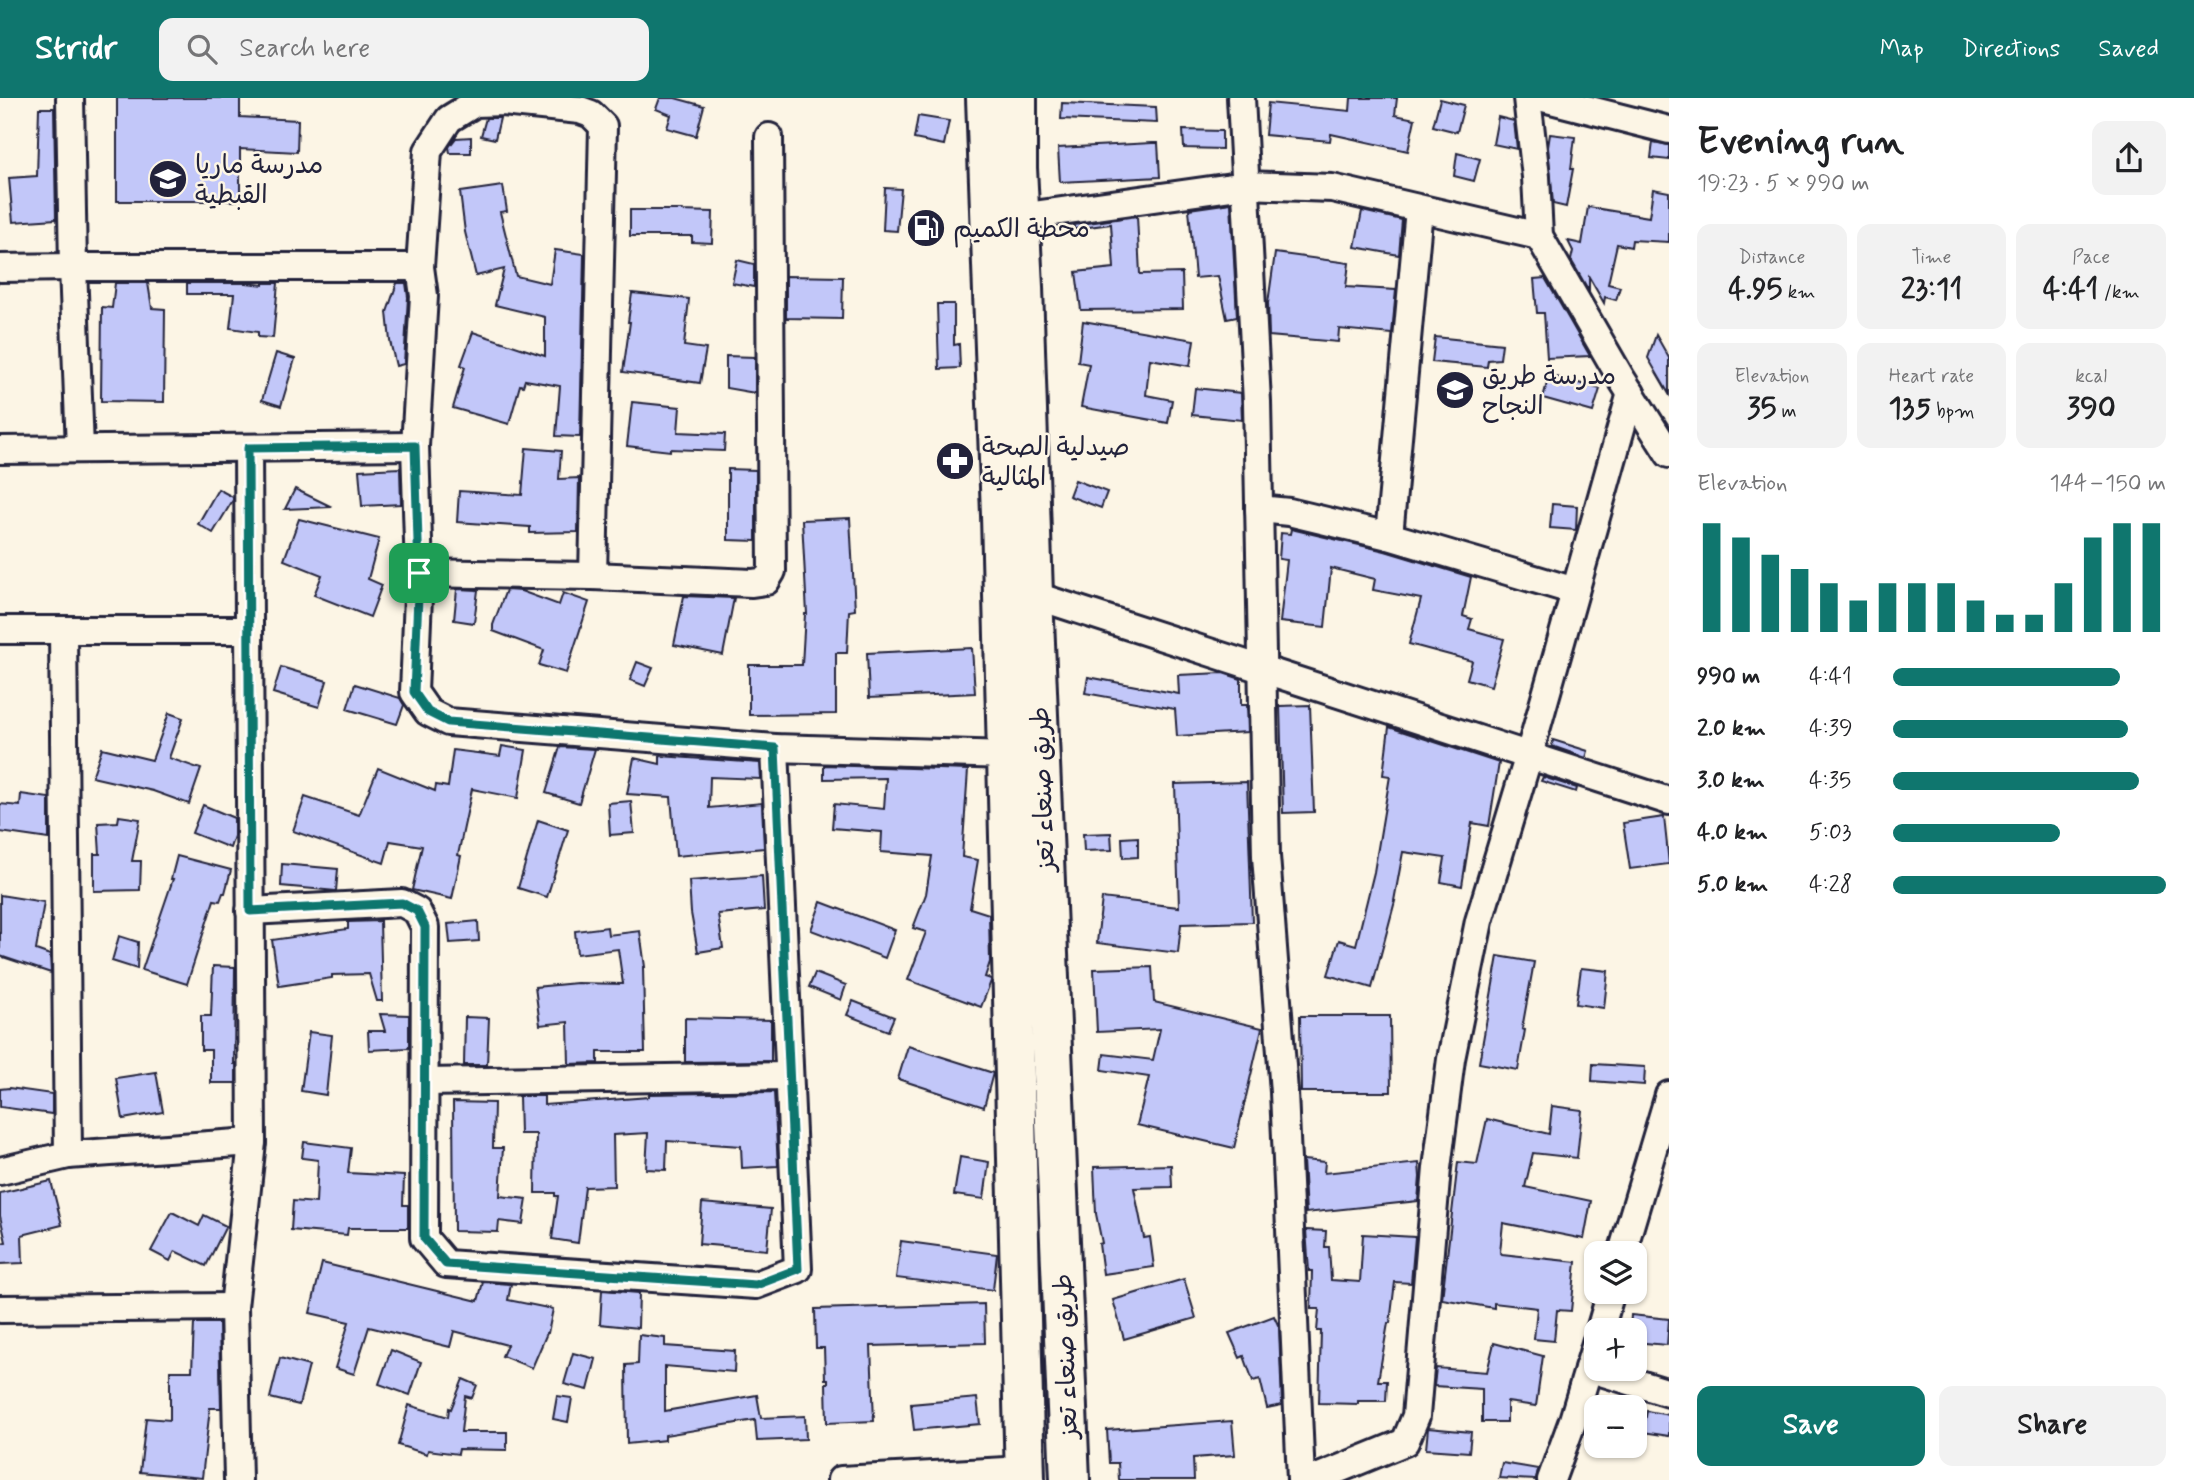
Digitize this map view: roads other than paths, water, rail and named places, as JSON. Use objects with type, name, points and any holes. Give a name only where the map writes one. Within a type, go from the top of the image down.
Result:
[{"type":"highway","name":"طريق صنعاء تعز","points":[[986,98],[1008,286],[1033,595],[1070,1480]]},
{"type":"highway","name":"طريق صنعاء تعز","points":[[1017,98],[1020,217],[1008,286],[1001,516],[1025,1475]]},
{"type":"street","points":[[70,98],[80,449]]},
{"type":"street","points":[[1241,98],[1257,402],[1266,856],[1284,1092],[1301,1480]]},
{"type":"street","points":[[1527,98],[1536,177],[1539,236],[1630,393],[1669,454]]},
{"type":"street","points":[[1559,100],[1669,130]]},
{"type":"street","points":[[593,576],[603,126],[590,114],[580,110],[503,102],[475,103],[449,119],[428,151],[420,267],[424,296],[415,446],[419,573],[414,692],[428,712],[448,722],[775,748],[1008,755]]},
{"type":"street","points":[[419,573],[593,576],[752,583],[766,581],[772,571],[769,137]]},
{"type":"street","points":[[1020,217],[1246,185],[1332,188],[1539,236]]},
{"type":"street","points":[[1388,536],[1419,209]]},
{"type":"street","points":[[0,268],[420,267]]},
{"type":"street","points":[[1312,1480],[1405,1442],[1416,1416],[1437,1168],[1451,1059],[1479,920],[1529,755],[1630,393]]},
{"type":"street","points":[[0,450],[415,446]]},
{"type":"street","points":[[238,1480],[234,1307],[252,1142],[248,448]]},
{"type":"street","points":[[1259,509],[1289,512],[1388,536],[1575,591]]},
{"type":"street","points":[[1033,595],[1669,800]]},
{"type":"street","points":[[0,630],[249,630]]},
{"type":"street","points":[[63,630],[68,1154]]},
{"type":"street","points":[[250,911],[402,903],[417,911],[425,927],[424,1238],[446,1264],[756,1285],[798,1269],[775,748]]},
{"type":"street","points":[[425,1082],[789,1076]]},
{"type":"street","points":[[1626,1241],[1669,1095]]},
{"type":"street","points":[[0,1171],[68,1154],[252,1142]]},
{"type":"street","points":[[0,1309],[234,1307]]},
{"type":"street","points":[[1551,1480],[1584,1380]]},
{"type":"street","points":[[1630,1381],[1669,1393]]},
{"type":"street","points":[[841,1480],[1025,1475]]},
{"type":"place","name":"مدرسة ماريا القبطية","points":[[168,179]]},
{"type":"place","name":"محطة الكميم","points":[[926,228]]},
{"type":"place","name":"مدرسة طريق النجاح","points":[[1455,390]]},
{"type":"place","name":"صيدلية الصحة المثالية","points":[[955,461]]}]
